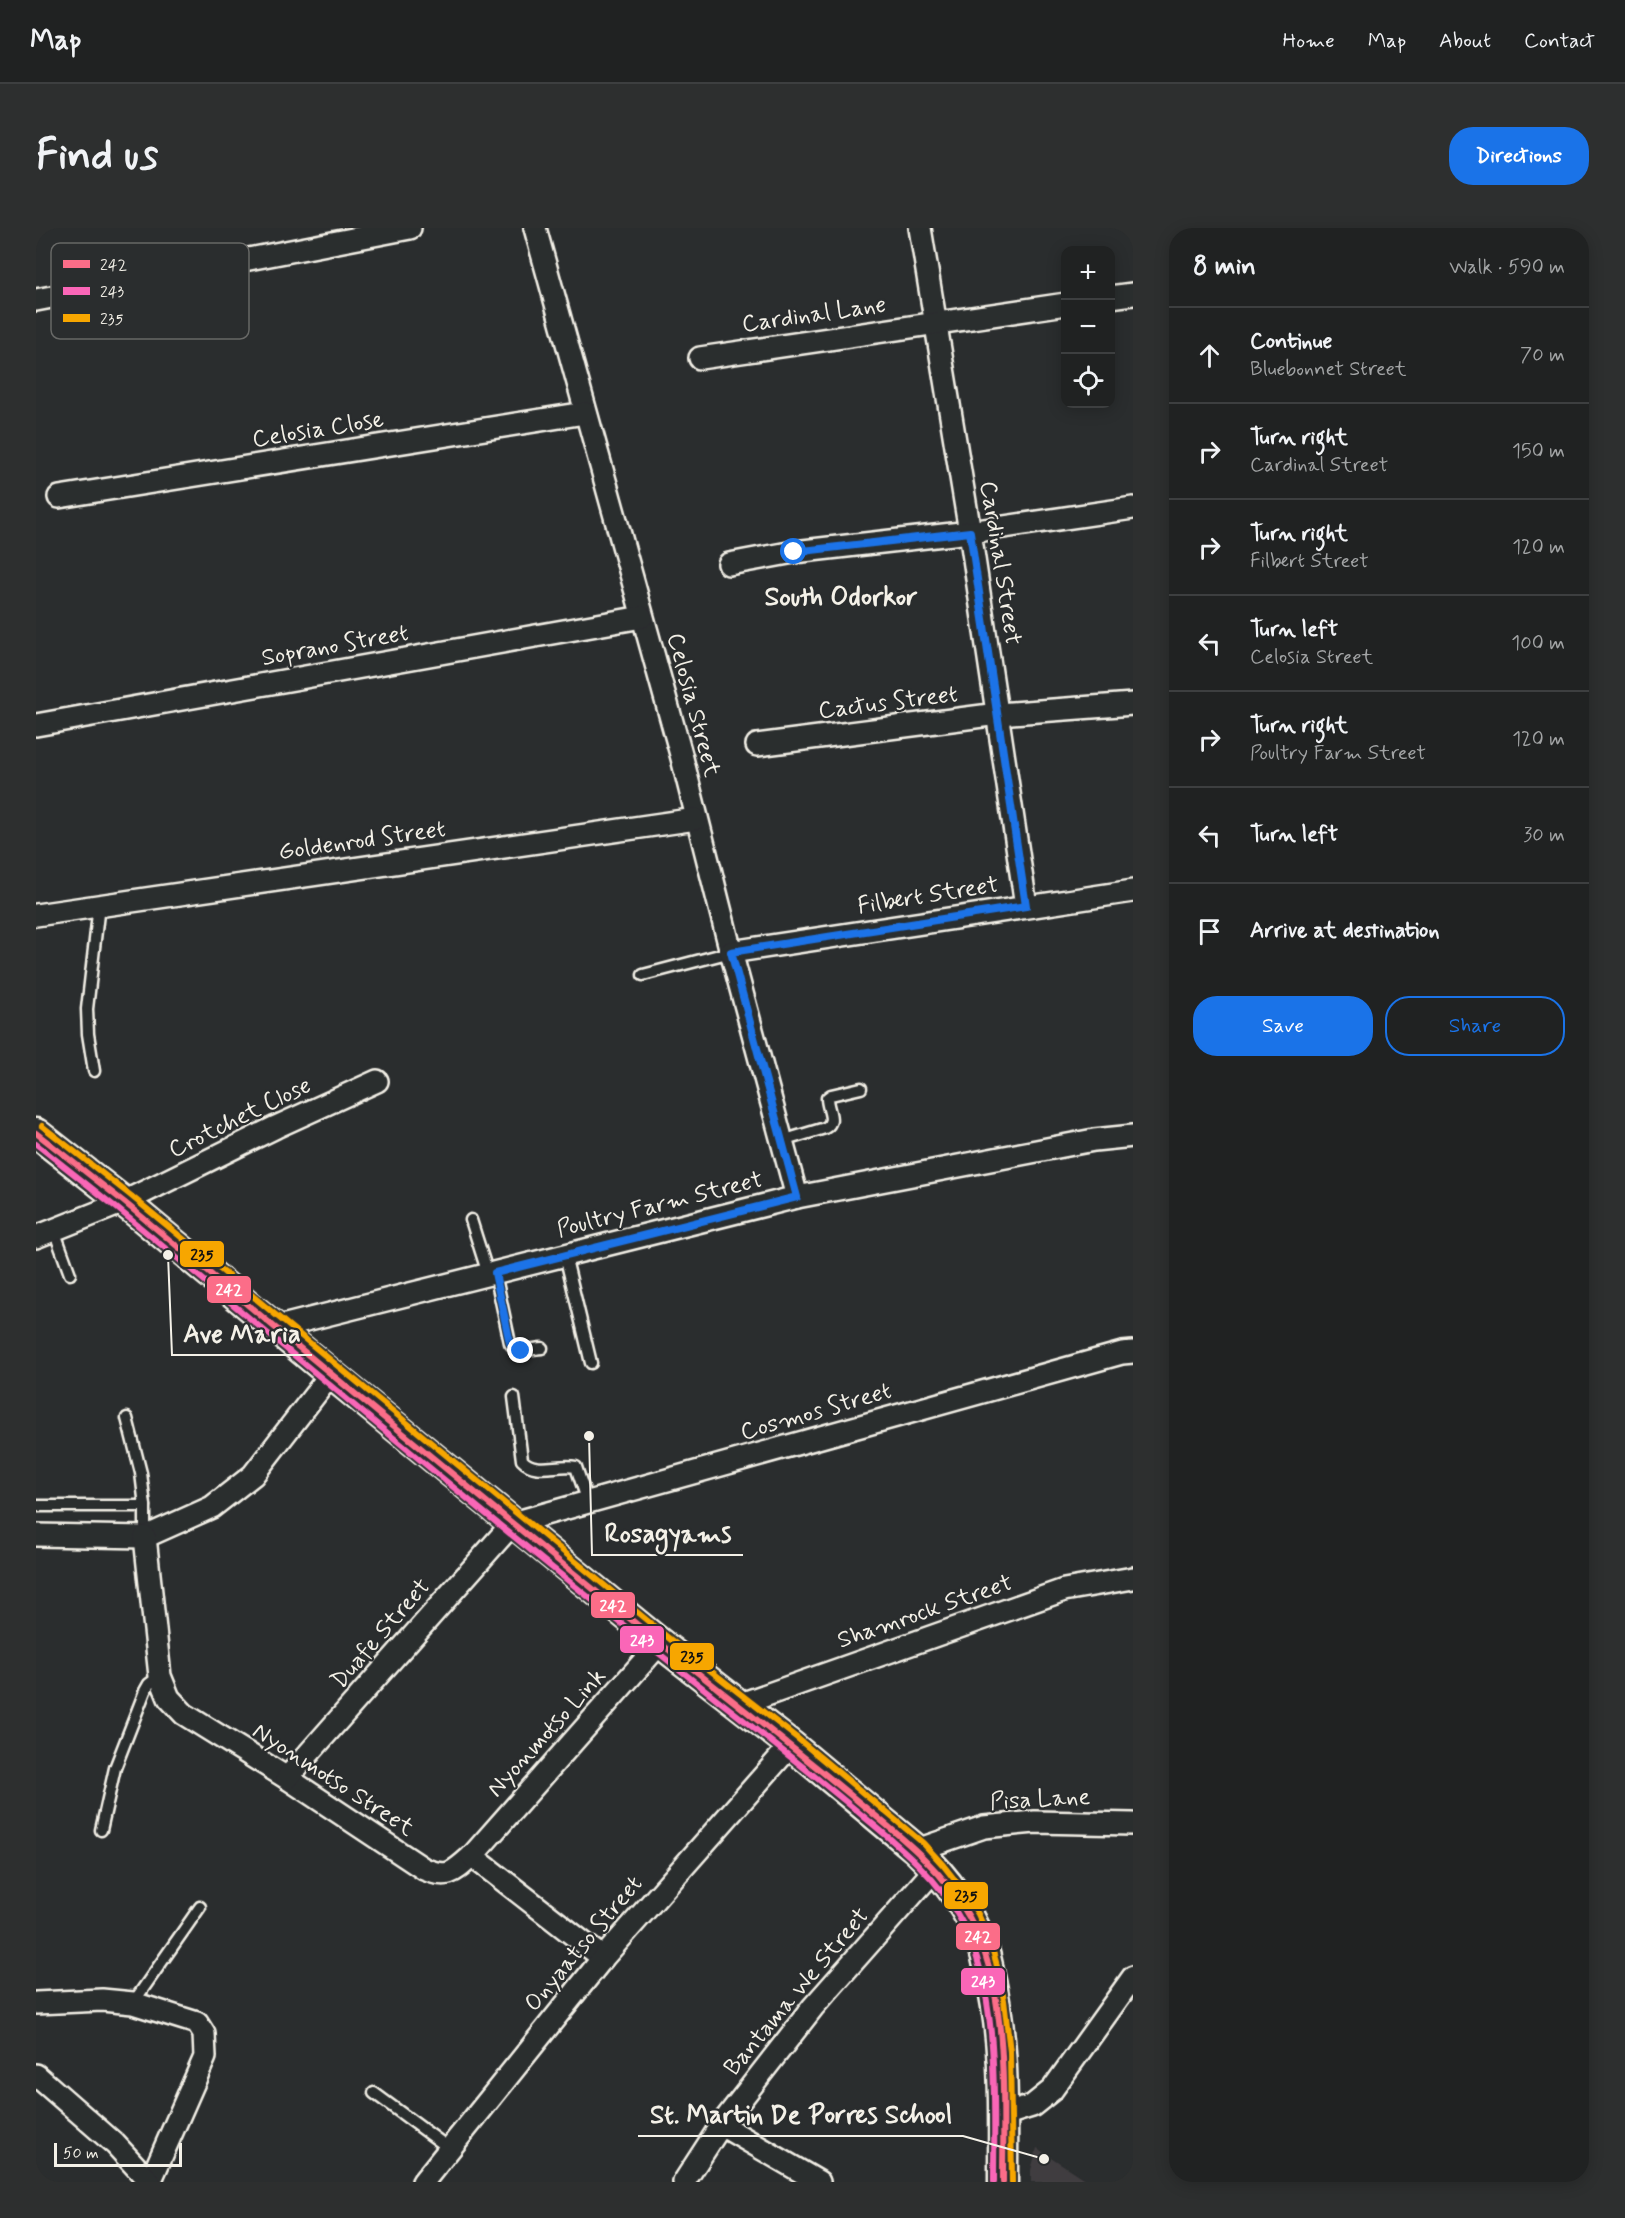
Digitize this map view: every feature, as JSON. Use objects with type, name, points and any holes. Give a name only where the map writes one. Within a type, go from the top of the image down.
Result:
[{"type":"main road","points":[[36,1133],[124,1202],[274,1328],[660,1643],[791,1745],[926,1859],[961,1904],[982,1944],[995,1998],[999,2029],[1003,2115],[1003,2182]]},
{"type":"street","points":[[249,259],[410,228]]},
{"type":"street","name":"Celosia Street","points":[[535,228],[682,758],[696,819],[797,1197]]},
{"type":"street","name":"Cardinal Street","points":[[920,228],[970,532],[1026,906]]},
{"type":"street","points":[[1115,296],[1133,294]]},
{"type":"street","points":[[36,300],[51,297]]},
{"type":"street","name":"Cardinal Lane","points":[[700,357],[1061,305]]},
{"type":"street","name":"Celosia Close","points":[[59,497],[585,413]]},
{"type":"street","points":[[729,564],[794,552],[970,532],[1133,508]]},
{"type":"street","name":"Soprano Street","points":[[36,726],[642,617]]},
{"type":"street","name":"Cactus Street","points":[[757,745],[998,714],[1133,704]]},
{"type":"street","name":"Goldenrod Street","points":[[36,915],[696,819]]},
{"type":"street","name":"Filbert Street","points":[[731,952],[1133,891]]},
{"type":"street","name":"Crotchet Close","points":[[45,1234],[124,1202],[276,1127],[378,1081]]},
{"type":"street","name":"Poultry Farm Street","points":[[274,1328],[797,1197],[1094,1140],[1133,1136]]},
{"type":"street","name":"Cosmos Street","points":[[513,1523],[1133,1352]]},
{"type":"street","points":[[36,1535],[145,1537],[212,1507],[253,1475],[331,1374]]},
{"type":"street","name":"Duafe Street","points":[[287,1778],[513,1523]]},
{"type":"street","name":"Nyonmotso Street","points":[[145,1537],[160,1676],[169,1698],[184,1714],[287,1778],[424,1869],[438,1875],[453,1872],[472,1856]]},
{"type":"street","name":"Shamrock Street","points":[[738,1705],[1064,1590],[1133,1578]]},
{"type":"street","name":"Nyonmotso Link","points":[[472,1856],[660,1643]]},
{"type":"street","name":"Onyaatso Street","points":[[423,2182],[603,1958],[791,1745]]},
{"type":"street","name":"Pisa Lane","points":[[926,1859],[984,1827],[1035,1822],[1133,1824]]},
{"type":"street","points":[[472,1856],[603,1958]]},
{"type":"street","name":"Bantama We Street","points":[[684,2182],[721,2125],[926,1859]]},
{"type":"street","points":[[1003,2115],[1032,2106],[1052,2090],[1133,1977]]},
{"type":"street","points":[[36,2003],[102,2000],[133,2003],[197,2024],[204,2034],[206,2045],[205,2057],[150,2182],[115,2144],[36,2075]]},
{"type":"street","points":[[721,2125],[819,2182]]},
{"type":"lane","points":[[94,1071],[88,1034],[87,1009],[99,905]]},
{"type":"lane","points":[[643,975],[731,952]]},
{"type":"lane","points":[[782,1141],[831,1125],[827,1098],[861,1088]]},
{"type":"lane","points":[[471,1220],[491,1273],[510,1343],[521,1351],[542,1348]]},
{"type":"lane","points":[[45,1234],[70,1274]]},
{"type":"lane","points":[[565,1255],[591,1363]]},
{"type":"lane","points":[[514,1397],[522,1460],[528,1466],[537,1468],[576,1467],[588,1502]]},
{"type":"lane","points":[[127,1418],[141,1473],[145,1506],[145,1537]]},
{"type":"lane","points":[[36,1506],[145,1506]]},
{"type":"lane","points":[[101,1830],[115,1768],[145,1691],[149,1684],[160,1676]]},
{"type":"lane","points":[[133,2003],[200,1907]]},
{"type":"lane","points":[[374,2092],[450,2149]]},
{"type":"shaded area","points":[[1037,2148],[1089,2182],[1031,2182],[1031,2170]]},
{"type":"transit line","name":"235","points":[[42,1126],[130,1195],[666,1636],[797,1738],[923,1843],[962,1889],[978,1914],[996,1962],[1004,2000],[1010,2052],[1012,2182]]},
{"type":"transit line","name":"242","points":[[36,1133],[124,1202],[524,1533],[830,1778],[918,1852],[946,1882],[969,1917],[992,1977],[998,2011],[1003,2082],[1003,2182]]},
{"type":"transit line","name":"243","points":[[36,1144],[118,1209],[520,1542],[845,1801],[895,1842],[925,1872],[952,1905],[963,1924],[975,1952],[983,1983],[989,2016],[994,2085],[994,2182]]},
{"type":"place","name":"Ave Maria","points":[[168,1255]]},
{"type":"place","name":"Rosagyams","points":[[589,1436]]},
{"type":"place","name":"St. Martin De Porres School","points":[[1044,2159]]},
{"type":"district","name":"South Odorkor","points":[[841,597]]},
{"type":"route","points":[[521,1351],[510,1343],[495,1273],[797,1197],[731,952],[1026,906],[970,532],[794,552]]}]
